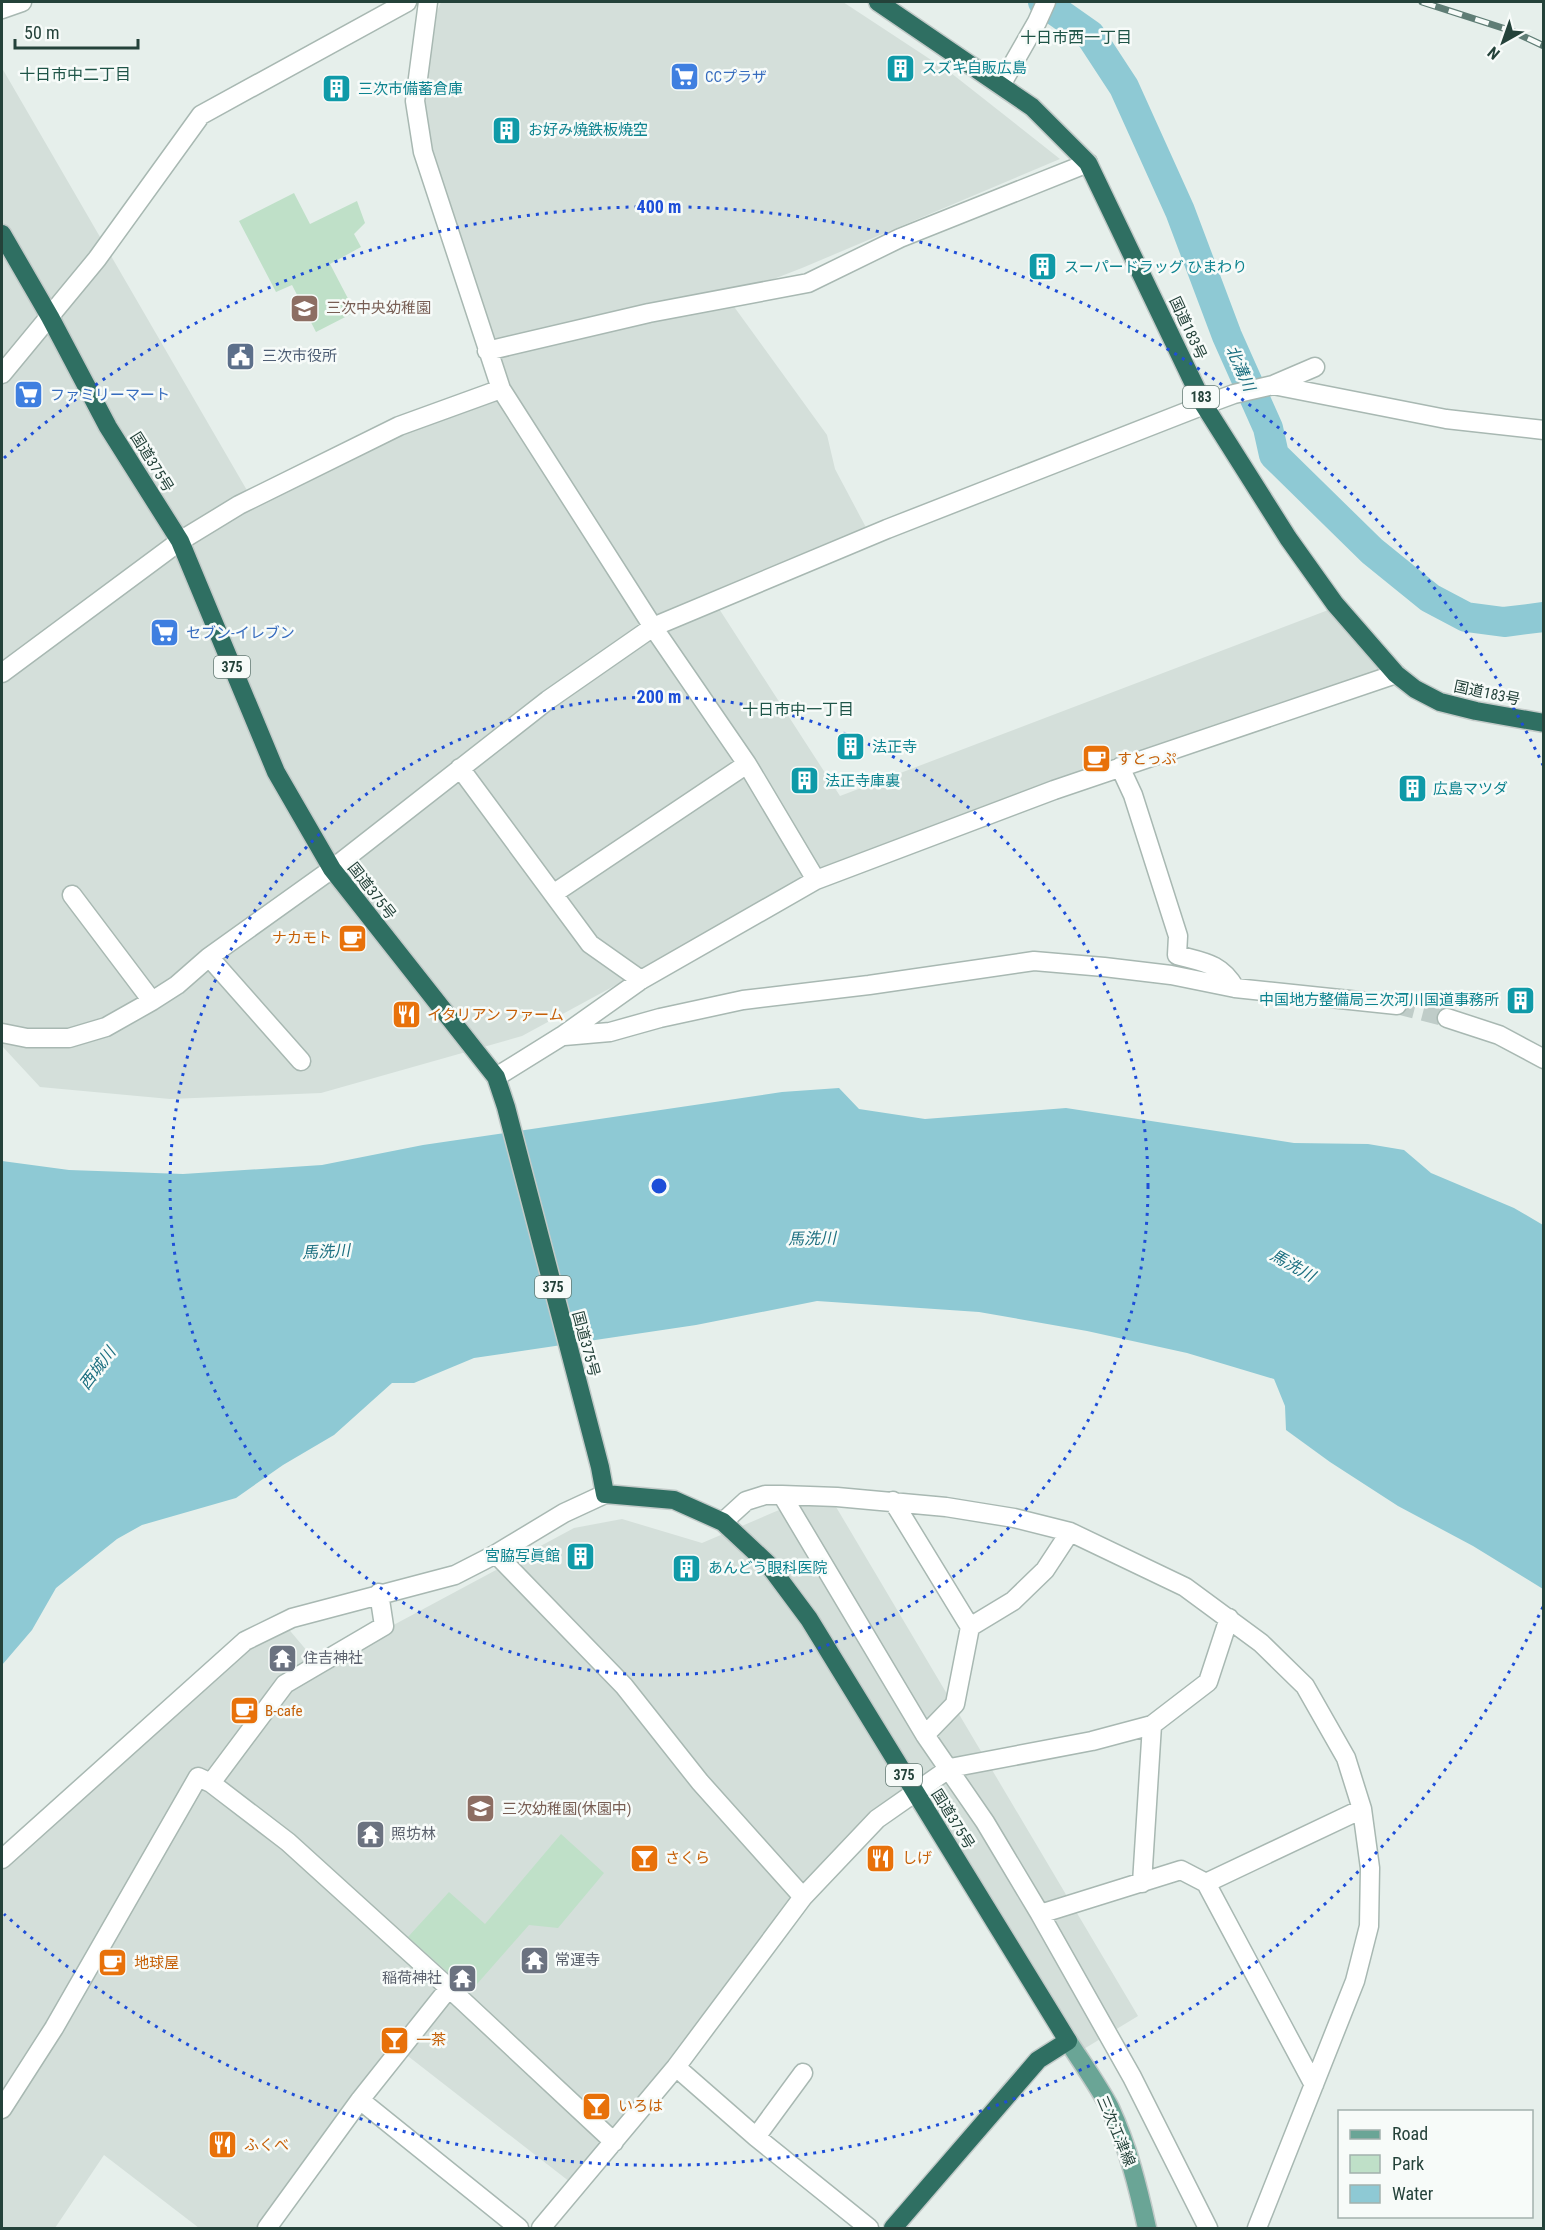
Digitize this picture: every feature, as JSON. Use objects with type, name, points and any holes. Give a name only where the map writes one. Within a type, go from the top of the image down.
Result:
[{"type":"highway","name":"国道183号","points":[[878,2],[1032,106],[1088,163],[1204,405],[1288,538],[1335,604],[1396,674],[1415,689],[1440,702],[1544,723]]},
{"type":"highway","name":"国道375号","points":[[2,234],[50,317],[108,427],[180,541],[276,772],[332,869],[496,1077],[506,1107],[600,1467],[605,1494],[674,1500],[723,1522],[768,1564],[809,1619],[1068,2041]]},
{"type":"highway","points":[[893,2229],[1038,2060],[1068,2041]]},
{"type":"main road","name":"三次江津線","points":[[1068,2041],[1109,2106],[1121,2134],[1137,2183],[1147,2229]]},
{"type":"street","points":[[2,9],[22,2]]},
{"type":"street","points":[[2,374],[97,259],[201,115],[407,2]]},
{"type":"street","points":[[428,2],[416,101],[423,152],[501,389],[653,627],[747,764],[816,880]]},
{"type":"street","points":[[1001,85],[1038,22],[1046,2]]},
{"type":"street","points":[[487,351],[649,313],[808,283],[900,238],[1088,163]]},
{"type":"street","points":[[2,1033],[27,1038],[69,1038],[106,1027],[177,985],[209,957],[332,869],[548,700],[653,627],[887,529],[1204,405],[1234,394],[1268,387],[1315,367]]},
{"type":"street","points":[[1268,387],[1446,419],[1544,429]]},
{"type":"street","points":[[2,673],[180,541],[239,506],[399,426],[501,389]]},
{"type":"street","points":[[496,1077],[562,1036],[641,980],[816,880],[1120,767],[1396,674]]},
{"type":"street","points":[[553,894],[747,764]]},
{"type":"street","points":[[1120,767],[1133,795],[1178,936],[1177,955],[1214,965],[1228,976],[1235,988]]},
{"type":"street","points":[[460,768],[590,945],[641,980]]},
{"type":"street","points":[[72,896],[152,1000]]},
{"type":"street","points":[[209,957],[301,1061]]},
{"type":"street","points":[[562,1036],[610,1032],[660,1018],[743,1000],[869,985],[1034,961],[1171,975],[1235,988],[1397,1005]]},
{"type":"street","points":[[1447,1018],[1499,1035],[1544,1059]]},
{"type":"street","points":[[2,1859],[245,1641],[292,1618],[379,1593],[455,1575],[496,1554],[564,1513],[605,1494]]},
{"type":"street","points":[[723,1522],[746,1501],[765,1495],[782,1495],[893,1501],[945,1507],[1014,1518],[1070,1532],[1185,1587],[1261,1642],[1305,1686],[1346,1758],[1362,1809],[1370,1868],[1369,1926],[1355,1981],[1257,2229]]},
{"type":"street","points":[[782,1495],[926,1735],[985,1822],[1040,1914],[1132,2078],[1208,2229]]},
{"type":"street","points":[[893,1501],[970,1627],[955,1704],[926,1735]]},
{"type":"street","points":[[970,1627],[1013,1601],[1045,1570],[1070,1532]]},
{"type":"street","points":[[496,1554],[624,1686],[700,1782],[803,1896]]},
{"type":"street","points":[[211,1783],[285,1684],[384,1626],[379,1593]]},
{"type":"street","points":[[541,2229],[676,2067],[803,1896],[877,1819],[950,1768],[1092,1741],[1152,1725],[1208,1682],[1229,1618]]},
{"type":"street","points":[[1142,1883],[1152,1725]]},
{"type":"street","points":[[2,2109],[54,2028],[198,1777],[211,1783],[288,1842],[614,2142]]},
{"type":"street","points":[[1206,1883],[1362,1809]]},
{"type":"street","points":[[1040,1914],[1181,1870],[1206,1883],[1314,2085]]},
{"type":"street","points":[[267,2229],[360,2100],[449,1988]]},
{"type":"street","points":[[676,2067],[756,2137],[869,2229]]},
{"type":"street","points":[[756,2137],[803,2073]]},
{"type":"street","points":[[360,2100],[519,2229]]},
{"type":"shaded area","points":[[441,2],[843,2],[951,73],[1060,159],[802,268],[727,297],[827,435],[835,469],[870,535],[714,601],[840,796],[1344,604],[1381,674],[819,875],[522,1036],[321,1093],[170,1099],[40,1087],[2,1046],[2,68],[252,499],[497,385],[418,100],[413,66]]},
{"type":"shaded area","points":[[826,1490],[1138,2016],[1074,2055],[914,1792],[841,1859],[579,2189],[404,2053],[267,2228],[199,2228],[104,2155],[55,2228],[2,2228],[2,1851],[280,1619],[319,1665],[574,1528],[622,1519],[702,1543]]},
{"type":"green space","points":[[294,193],[310,224],[357,201],[365,223],[354,234],[361,247],[330,264],[355,312],[316,332],[292,285],[276,292],[239,221]]},
{"type":"green space","points":[[561,1834],[604,1873],[558,1928],[529,1925],[470,1992],[408,1937],[449,1892],[485,1924]]},
{"type":"water","points":[[839,1088],[859,1109],[925,1119],[1066,1108],[1294,1143],[1368,1144],[1404,1150],[1431,1173],[1514,1208],[1543,1225],[1543,1589],[1473,1546],[1398,1506],[1286,1430],[1285,1406],[1274,1379],[1187,1353],[1087,1331],[979,1312],[817,1301],[696,1325],[474,1358],[414,1383],[392,1383],[334,1435],[283,1465],[236,1498],[142,1525],[117,1539],[56,1588],[32,1630],[2,1665],[2,1161],[69,1170],[183,1174],[322,1165],[423,1145],[782,1092]]},
{"type":"waterway","name":"北溝川","points":[[1043,2],[1090,35],[1124,87],[1180,211],[1227,336],[1268,428],[1274,455],[1372,551],[1430,598],[1466,617],[1504,622],[1544,617]]},
{"type":"tunnel","points":[[1397,1005],[1447,1018]]},
{"type":"railway","points":[[1422,2],[1512,31],[1544,46]]},
{"type":"place","name":"スズキ自販広島","points":[[901,68]]},
{"type":"place","name":"CCプラザ","points":[[684,77]]},
{"type":"place","name":"三次市備蓄倉庫","points":[[337,89]]},
{"type":"place","name":"お好み焼鉄板焼空","points":[[507,130]]},
{"type":"place","name":"スーパードラッグ ひまわり","points":[[1043,267]]},
{"type":"place","name":"三次中央幼稚園","points":[[305,308]]},
{"type":"place","name":"三次市役所","points":[[241,356]]},
{"type":"place","name":"ファミリーマート","points":[[29,395]]},
{"type":"place","name":"セブン-イレブン","points":[[165,633]]},
{"type":"place","name":"法正寺","points":[[851,747]]},
{"type":"place","name":"すとっぷ","points":[[1096,759]]},
{"type":"place","name":"法正寺庫裏","points":[[804,781]]},
{"type":"place","name":"広島マツダ","points":[[1412,789]]},
{"type":"place","name":"ナカモト","points":[[353,938]]},
{"type":"place","name":"中国地方整備局三次河川国道事務所","points":[[1520,1000]]},
{"type":"place","name":"イタリアン ファーム","points":[[406,1015]]},
{"type":"place","name":"宮脇写眞館","points":[[581,1556]]},
{"type":"place","name":"あんどう眼科医院","points":[[687,1568]]},
{"type":"place","name":"住吉神社","points":[[282,1658]]},
{"type":"place","name":"B-cafe","points":[[244,1711]]},
{"type":"place","name":"三次幼稚園(休園中)","points":[[481,1809]]},
{"type":"place","name":"照坊林","points":[[370,1834]]},
{"type":"place","name":"さくら","points":[[644,1858]]},
{"type":"place","name":"しげ","points":[[881,1858]]},
{"type":"place","name":"常運寺","points":[[534,1960]]},
{"type":"place","name":"地球屋","points":[[113,1963]]},
{"type":"place","name":"稲荷神社","points":[[463,1978]]},
{"type":"place","name":"一茶","points":[[395,2040]]},
{"type":"place","name":"いろは","points":[[597,2106]]},
{"type":"place","name":"ふくべ","points":[[223,2145]]},
{"type":"district","name":"十日市西一丁目","points":[[1076,37]]},
{"type":"district","name":"十日市中二丁目","points":[[75,74]]},
{"type":"district","name":"十日市中一丁目","points":[[798,709]]},
{"type":"water label","name":"馬洗川","points":[[812,1238]]},
{"type":"water label","name":"馬洗川","points":[[326,1251]]},
{"type":"water label","name":"馬洗川","points":[[1293,1265]]},
{"type":"water label","name":"西城川","points":[[97,1368]]}]
